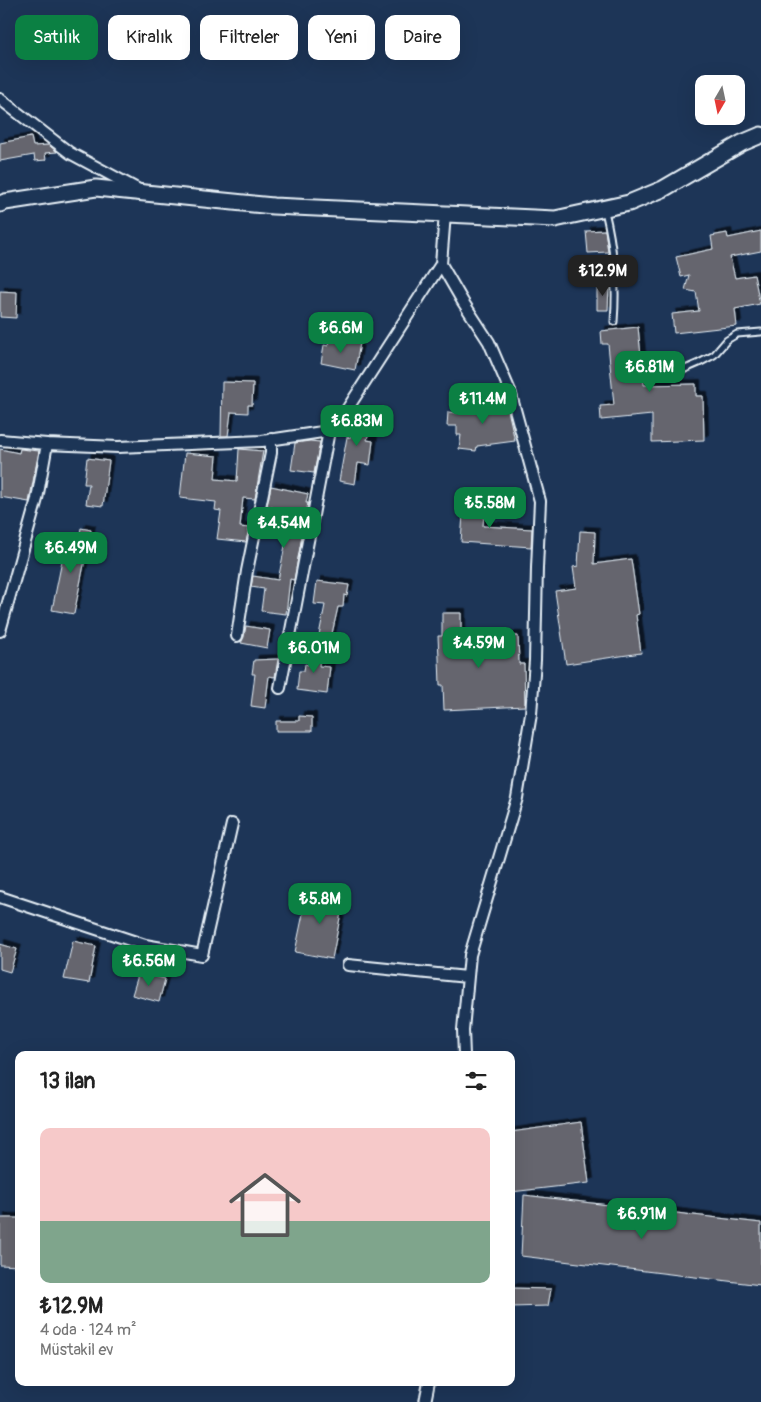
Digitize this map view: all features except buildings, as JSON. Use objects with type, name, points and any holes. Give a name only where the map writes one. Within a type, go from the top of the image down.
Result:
[{"type":"street","points":[[0,100],[70,153],[145,193]]},
{"type":"street","points":[[0,204],[96,188],[273,206],[555,219],[628,203],[663,189],[742,143],[761,135]]},
{"type":"street","points":[[280,688],[329,431],[344,414],[441,264],[445,214]]},
{"type":"street","points":[[441,264],[489,342],[510,390],[540,501],[535,660],[531,714],[517,798],[470,955],[463,1030],[464,1051]]},
{"type":"street","points":[[0,440],[118,448],[271,440],[329,431]]},
{"type":"street","points":[[237,636],[247,571],[271,452],[271,440]]},
{"type":"street","points":[[0,631],[37,499],[48,444]]},
{"type":"street","points":[[0,896],[145,945],[202,955],[232,824]]},
{"type":"street","points":[[348,965],[467,977]]},
{"type":"street","points":[[425,1402],[428,1386]]},
{"type":"lane","points":[[604,208],[614,259],[616,293],[614,322]]},
{"type":"lane","points":[[676,373],[699,364],[714,355],[728,340],[737,334],[761,332]]}]
